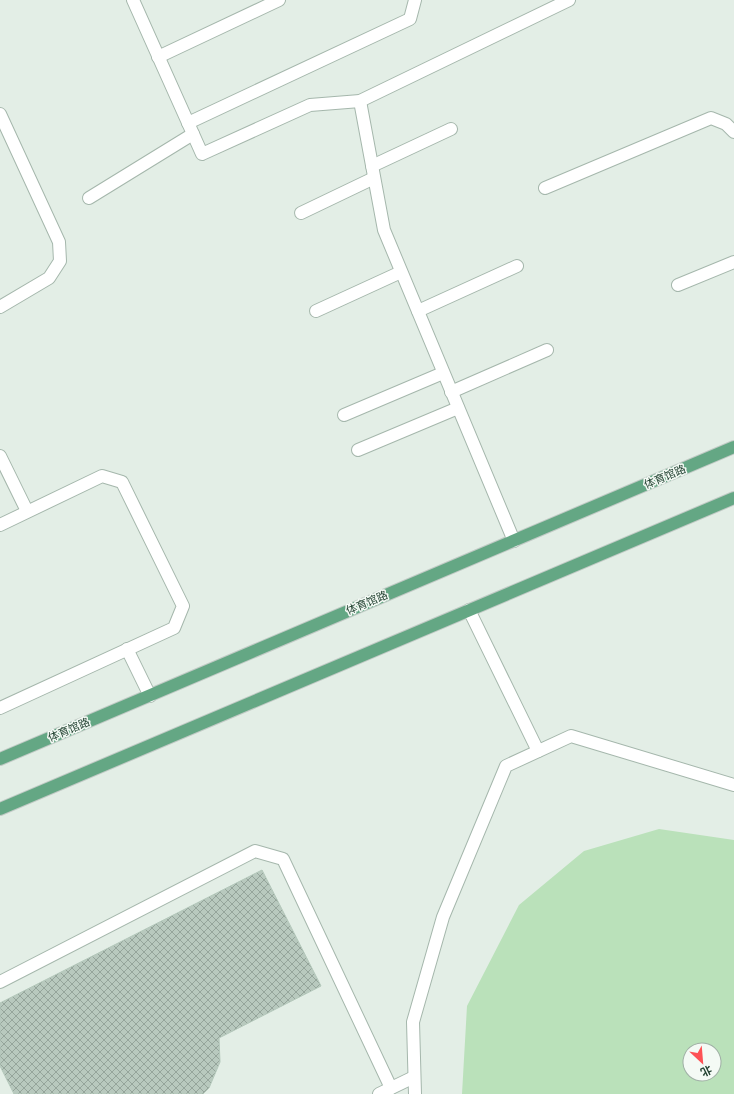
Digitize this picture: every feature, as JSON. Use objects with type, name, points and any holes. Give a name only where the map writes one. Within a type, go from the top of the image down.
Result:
[{"type":"main road","name":"体育馆路","points":[[0,759],[734,447]]},
{"type":"main road","points":[[0,809],[734,498]]},
{"type":"street","points":[[133,0],[202,154],[310,104],[360,101],[569,0]]},
{"type":"street","points":[[158,56],[279,0]]},
{"type":"street","points":[[188,123],[410,19],[415,0]]},
{"type":"street","points":[[360,101],[384,230],[514,541]]},
{"type":"street","points":[[0,114],[59,242],[60,261],[49,278],[0,307]]},
{"type":"street","points":[[545,188],[711,118],[726,124],[734,132]]},
{"type":"street","points":[[372,166],[451,129]]},
{"type":"street","points":[[89,198],[193,134]]},
{"type":"street","points":[[301,213],[374,178]]},
{"type":"street","points":[[678,285],[734,262]]},
{"type":"street","points":[[418,311],[517,266]]},
{"type":"street","points":[[316,311],[401,272]]},
{"type":"street","points":[[451,392],[547,350]]},
{"type":"street","points":[[344,415],[443,372]]},
{"type":"street","points":[[358,450],[458,408]]},
{"type":"street","points":[[0,456],[28,512]]},
{"type":"street","points":[[0,525],[102,476],[122,482],[183,606],[174,628],[0,708]]},
{"type":"street","points":[[470,610],[538,751]]},
{"type":"street","points":[[127,649],[150,696]]},
{"type":"street","points":[[414,1094],[413,1022],[444,917],[506,766],[571,736],[734,785]]},
{"type":"street","points":[[0,982],[255,851],[283,859],[391,1088]]},
{"type":"street","points":[[379,1094],[414,1077]]},
{"type":"green space","points":[[659,829],[734,840],[734,1094],[462,1094],[467,1006],[519,905],[584,851]]},
{"type":"building","points":[[262,870],[321,986],[219,1038],[220,1062],[209,1088],[203,1094],[14,1094],[0,1066],[0,1003]]}]
